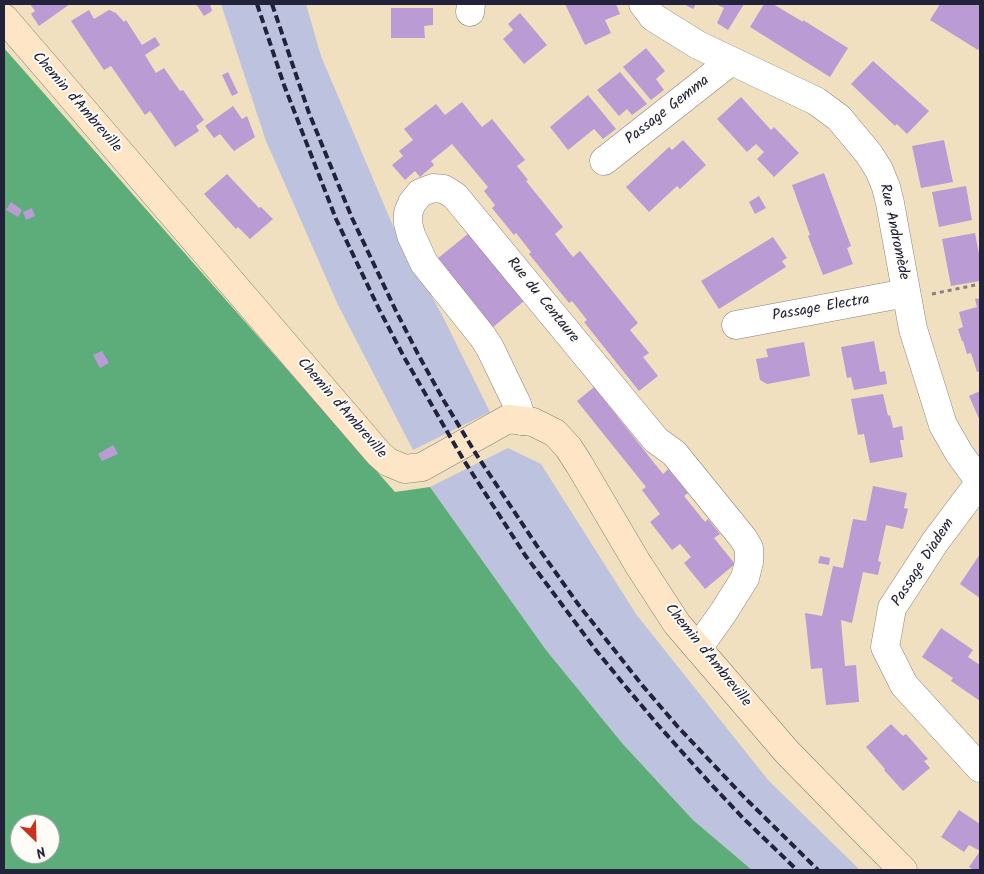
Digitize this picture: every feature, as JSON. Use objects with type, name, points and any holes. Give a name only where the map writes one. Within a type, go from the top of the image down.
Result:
[{"type":"street","name":"Rue Andromède","points":[[643,4],[653,17],[698,45],[816,101],[839,118],[869,154],[879,170],[886,187],[913,329],[943,425],[959,453],[980,482]]},
{"type":"street","name":"Chemin d'Ambreville","points":[[4,18],[383,458],[393,465],[405,469],[422,467],[508,419],[533,422],[554,434],[568,447],[638,564],[677,624],[787,752],[903,870]]},
{"type":"street","name":"Passage Gemma","points":[[604,161],[731,60]]},
{"type":"street","name":"Rue du Centaure","points":[[522,421],[490,348],[424,263],[411,235],[408,213],[412,202],[420,194],[433,188],[444,189],[455,196],[656,440],[674,453],[744,538],[749,548],[750,562],[745,578],[698,648]]},
{"type":"street","name":"Passage Electra","points":[[736,325],[907,296]]},
{"type":"street","name":"Passage Diadem","points":[[980,482],[934,542],[892,608],[885,647],[904,685],[980,768]]},
{"type":"path","points":[[907,296],[925,296],[980,284]]},
{"type":"shaded area","points":[[221,4],[306,4],[321,56],[393,226],[442,315],[490,412],[413,450],[338,305],[266,141]]},
{"type":"shaded area","points":[[508,448],[541,464],[636,614],[768,780],[860,870],[752,870],[693,820],[622,743],[546,650],[430,487]]},
{"type":"green space","points":[[4,48],[395,492],[430,487],[546,650],[622,743],[693,820],[752,870],[4,870]]},
{"type":"building","points":[[30,4],[70,4],[39,26],[31,14],[35,11]]},
{"type":"building","points":[[196,4],[210,4],[212,11],[204,16]]},
{"type":"building","points":[[565,4],[616,4],[620,14],[605,20],[611,33],[585,45]]},
{"type":"building","points":[[684,4],[696,4],[693,9]]},
{"type":"building","points":[[716,4],[744,4],[728,30],[717,23],[724,8]]},
{"type":"building","points":[[764,4],[773,4],[848,48],[830,77],[750,27]]},
{"type":"building","points":[[940,4],[980,4],[980,47],[978,50],[930,20]]},
{"type":"building","points":[[391,8],[433,8],[433,25],[424,26],[425,38],[391,38]]},
{"type":"building","points":[[89,10],[94,19],[109,10],[116,13],[124,22],[126,20],[142,45],[155,37],[160,45],[145,55],[156,73],[164,68],[180,91],[183,90],[204,120],[196,126],[199,131],[175,147],[150,111],[145,115],[111,66],[104,70],[71,21]]},
{"type":"building","points":[[520,13],[547,45],[524,64],[503,39],[513,30],[508,24]]},
{"type":"building","points":[[646,48],[665,71],[656,79],[664,90],[651,100],[623,67]]},
{"type":"building","points":[[873,61],[929,111],[907,134],[897,124],[895,126],[851,84]]},
{"type":"building","points":[[228,72],[238,93],[232,96],[222,75]]},
{"type":"building","points":[[620,72],[647,104],[632,115],[627,109],[619,116],[597,90]]},
{"type":"building","points":[[588,95],[616,129],[603,139],[594,129],[568,150],[550,127]]},
{"type":"building","points":[[741,97],[771,130],[774,127],[799,153],[774,177],[757,159],[764,152],[756,144],[747,152],[717,119]]},
{"type":"building","points":[[462,102],[482,127],[492,119],[525,160],[517,166],[528,180],[526,181],[563,227],[555,234],[573,257],[580,251],[638,323],[630,330],[649,353],[643,357],[658,376],[639,391],[584,322],[587,320],[572,301],[569,303],[529,254],[531,252],[516,233],[514,235],[492,208],[495,205],[484,191],[488,187],[452,144],[431,161],[434,165],[420,177],[415,171],[405,180],[392,165],[403,156],[399,151],[413,140],[404,129],[436,104],[445,115]]},
{"type":"building","points":[[233,106],[242,119],[247,116],[255,137],[234,151],[220,134],[214,138],[205,126]]},
{"type":"building","points":[[683,140],[706,165],[680,189],[677,186],[649,212],[626,187],[669,147],[672,150]]},
{"type":"building","points":[[944,140],[953,182],[921,188],[912,146]]},
{"type":"building","points":[[824,173],[851,246],[847,248],[853,264],[823,275],[792,185]]},
{"type":"building","points":[[227,174],[259,208],[261,207],[273,219],[250,239],[238,227],[236,229],[204,194]]},
{"type":"building","points":[[966,186],[972,220],[939,227],[932,192]]},
{"type":"building","points":[[759,196],[766,208],[755,214],[749,202]]},
{"type":"building","points":[[11,202],[22,210],[18,217],[6,210]]},
{"type":"building","points":[[32,208],[35,216],[26,220],[23,212]]},
{"type":"building","points":[[469,233],[524,301],[492,328],[437,259]]},
{"type":"building","points":[[975,233],[980,259],[980,281],[951,286],[942,239]]},
{"type":"building","points":[[773,237],[787,258],[782,261],[786,267],[719,309],[701,281]]},
{"type":"building","points":[[980,298],[980,371],[977,372],[971,353],[967,354],[958,329],[963,327],[959,312],[977,307],[975,299]]},
{"type":"building","points":[[874,341],[880,372],[885,371],[887,384],[854,390],[851,377],[847,378],[841,347]]},
{"type":"building","points":[[804,342],[810,376],[767,384],[760,380],[756,359],[768,357],[766,349]]},
{"type":"building","points":[[102,351],[109,363],[100,368],[93,355]]},
{"type":"building","points":[[594,387],[663,474],[668,469],[688,493],[684,496],[705,522],[708,519],[720,534],[714,538],[735,564],[705,589],[684,563],[691,557],[680,544],[672,550],[650,522],[660,514],[642,490],[646,487],[577,401]]},
{"type":"building","points":[[980,391],[980,421],[969,396]]},
{"type":"building","points":[[883,394],[893,428],[902,426],[904,440],[900,440],[903,457],[870,463],[864,434],[858,435],[851,399]]},
{"type":"building","points":[[113,445],[118,454],[102,461],[98,454]]},
{"type":"building","points":[[873,486],[907,493],[904,508],[908,509],[903,529],[886,525],[878,561],[881,562],[878,575],[863,572],[852,623],[841,620],[845,666],[856,665],[859,702],[826,705],[822,668],[811,669],[805,613],[822,616],[833,566],[843,568],[853,519],[866,521]]},
{"type":"building","points":[[980,554],[980,598],[960,584]]},
{"type":"building","points":[[820,556],[830,558],[829,565],[818,563]]},
{"type":"building","points":[[941,628],[973,650],[968,657],[980,665],[980,701],[951,681],[953,678],[922,657]]},
{"type":"building","points":[[891,724],[903,736],[906,734],[914,743],[928,759],[924,761],[930,768],[903,791],[866,747]]},
{"type":"building","points":[[959,810],[980,824],[980,851],[969,845],[964,852],[941,837]]},
{"type":"building","points":[[980,851],[980,870],[974,870],[969,867]]},
{"type":"railway","points":[[257,4],[284,85],[336,219],[404,357],[463,459],[525,555],[595,649],[658,725],[709,782],[797,870]]},
{"type":"railway","points":[[272,4],[309,113],[352,218],[419,356],[476,454],[578,604],[642,685],[678,727],[743,796],[818,870]]}]
